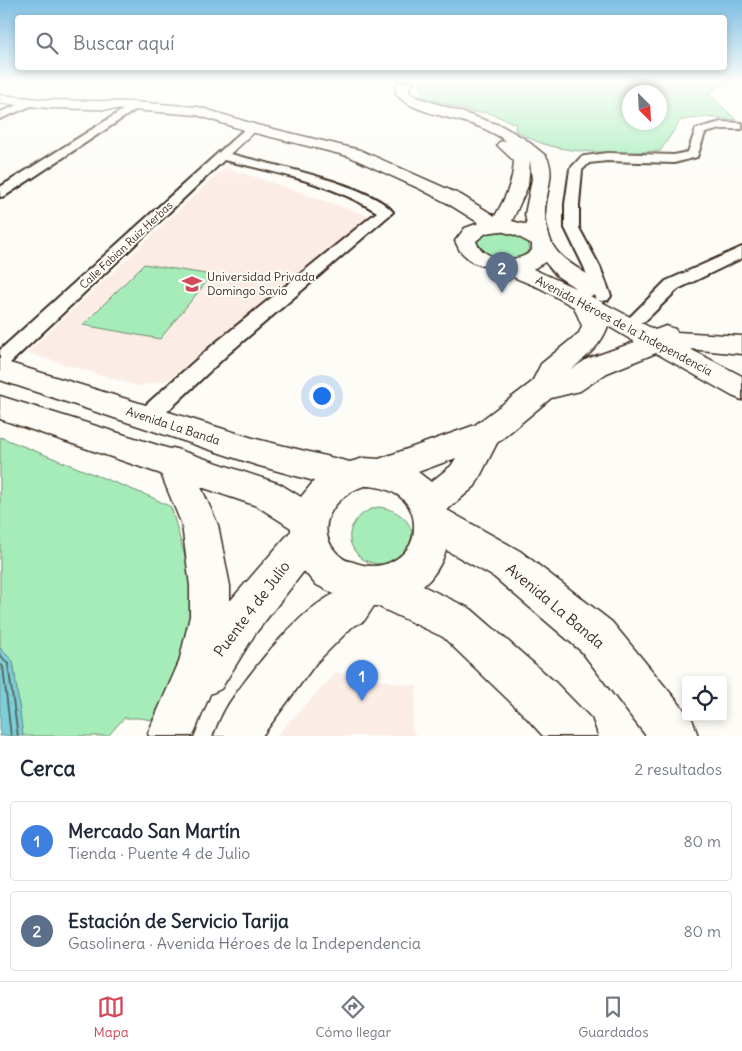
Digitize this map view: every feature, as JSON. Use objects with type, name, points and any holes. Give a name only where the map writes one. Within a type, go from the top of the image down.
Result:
[{"type":"street","points":[[0,193],[118,116]]},
{"type":"street","points":[[215,116],[252,128],[354,153],[426,185],[498,225],[524,230],[534,235],[541,243],[542,252],[538,258],[530,262],[505,265]]},
{"type":"street","points":[[438,116],[484,132],[507,146],[522,160],[522,173],[514,202],[498,225],[476,229],[470,233],[458,227]]},
{"type":"street","name":"Avenida Héroes de la Independencia","points":[[462,116],[499,130],[522,143],[540,160],[541,179],[535,214],[541,243],[593,299],[669,338],[742,371]]},
{"type":"street","points":[[574,736],[539,698],[457,623],[372,586],[331,573],[317,558],[309,529],[314,506],[323,493],[334,483],[486,434],[543,389],[551,371],[582,347],[591,336],[595,326],[592,267],[572,228],[572,204],[576,169],[586,160],[607,157],[674,159],[693,154],[700,130],[728,124],[742,126]]},
{"type":"street","name":"Calle Fabian Ruiz Herbas","points":[[0,361],[252,128]]},
{"type":"street","points":[[146,418],[221,349],[386,212],[372,201],[331,185],[222,156]]},
{"type":"street","name":"Avenida Héroes de la Independencia","points":[[426,185],[458,227],[467,245],[475,255],[639,317],[742,389]]},
{"type":"street","points":[[639,317],[672,285],[742,252]]},
{"type":"street","points":[[543,389],[570,384],[597,366],[669,338],[742,345]]},
{"type":"street","name":"Avenida La Banda","points":[[0,370],[256,452],[365,474]]},
{"type":"street","points":[[0,407],[173,462],[268,495],[309,529]]},
{"type":"street","points":[[430,514],[464,476],[486,434]]},
{"type":"street","points":[[170,735],[200,664],[210,616],[210,586],[200,525],[173,462]]},
{"type":"street","points":[[237,736],[250,712],[301,648],[338,613],[350,607],[372,586],[398,581],[414,571],[426,556],[432,540],[430,514],[416,489],[400,478],[365,474]]},
{"type":"street","name":"Avenida La Banda","points":[[430,514],[507,564],[597,637],[675,736]]},
{"type":"street","name":"Puente 4 de Julio","points":[[170,735],[225,640],[309,529]]},
{"type":"shaded area","name":"Universidad Privada Domingo Savio","points":[[225,167],[369,216],[168,380],[138,386],[27,353]]},
{"type":"shaded area","points":[[336,673],[417,686],[411,730],[418,736],[276,736]]},
{"type":"green space","points":[[498,116],[622,116],[622,130],[667,130],[667,116],[732,116],[736,120],[707,117],[681,120],[660,151],[597,152],[564,149],[536,141],[515,130],[516,124]]},
{"type":"green space","points":[[505,230],[527,240],[530,249],[526,254],[514,259],[500,259],[486,254],[478,248],[475,241],[481,233]]},
{"type":"green space","points":[[144,264],[212,275],[160,339],[83,325]]},
{"type":"green space","points":[[0,437],[151,497],[171,507],[188,567],[192,613],[178,668],[152,720],[124,718],[108,736],[23,736],[13,661],[0,648]]},
{"type":"green space","points":[[378,507],[401,516],[411,528],[411,544],[402,557],[390,563],[376,564],[363,559],[358,555],[350,540],[350,532],[357,519]]},
{"type":"water","points":[[0,648],[13,661],[23,736],[0,736]]},
{"type":"place","name":"Universidad Privada Domingo Savio","points":[[192,284]]},
{"type":"place","name":"Estación de Servicio Tarija","points":[[502,293]]},
{"type":"place","name":"Mercado San Martín","points":[[362,701]]}]
